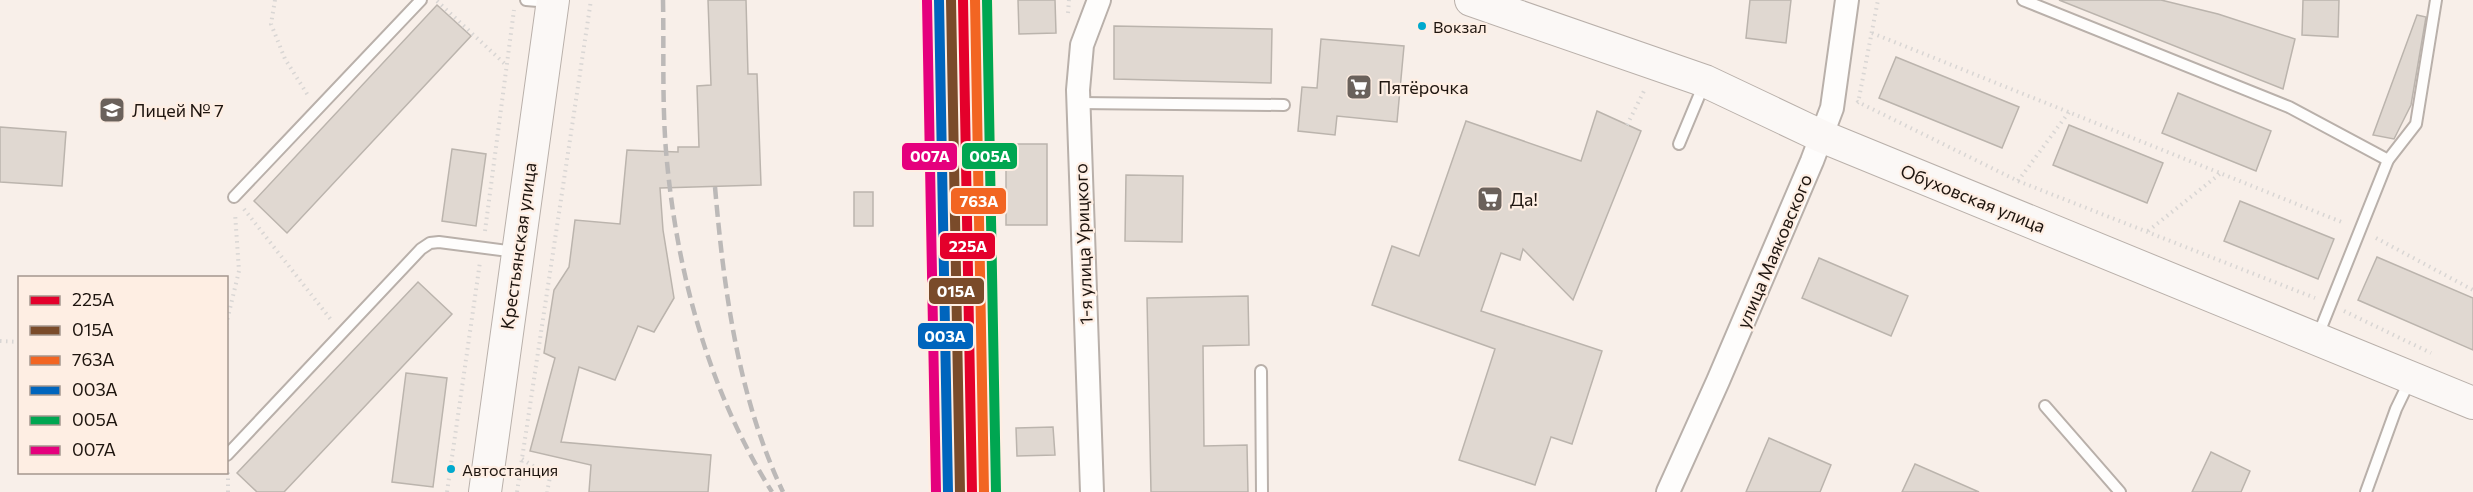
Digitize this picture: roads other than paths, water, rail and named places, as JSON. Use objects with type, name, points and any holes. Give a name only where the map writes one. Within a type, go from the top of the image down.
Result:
[{"type":"street","name":"1-я улица Урицкого","points":[[1092,492],[1078,67],[1082,45],[1099,0]]},
{"type":"street","name":"Обуховская улица","points":[[1471,0],[1705,81],[1821,136],[2473,404]]},
{"type":"street","name":"улица Маяковского","points":[[1668,492],[1718,381],[1832,108],[1847,0]]},
{"type":"street","name":"Крестьянская улица","points":[[485,492],[517,252],[544,1]]},
{"type":"lane","points":[[234,197],[421,0]]},
{"type":"lane","points":[[2024,0],[2289,107],[2388,160]]},
{"type":"lane","points":[[2317,339],[2388,160],[2416,124],[2436,0]]},
{"type":"lane","points":[[1679,144],[1705,81]]},
{"type":"lane","points":[[1078,103],[1284,105]]},
{"type":"lane","points":[[228,454],[421,249],[430,243],[440,242],[517,252]]},
{"type":"lane","points":[[1261,371],[1262,492]]},
{"type":"lane","points":[[2366,492],[2410,379]]},
{"type":"lane","points":[[2045,406],[2120,492]]},
{"type":"railway","points":[[663,0],[666,151],[671,196],[687,284],[713,371],[749,453],[772,492]]},
{"type":"railway","points":[[715,187],[723,265],[744,381],[755,419],[783,492]]},
{"type":"place","name":"Вокзал","points":[[1422,26]]},
{"type":"place","name":"Пятёрочка","points":[[1359,87]]},
{"type":"place","name":"Лицей № 7","points":[[112,110]]},
{"type":"place","name":"Да!","points":[[1490,199]]},
{"type":"place","name":"Автостанция","points":[[451,469]]}]
